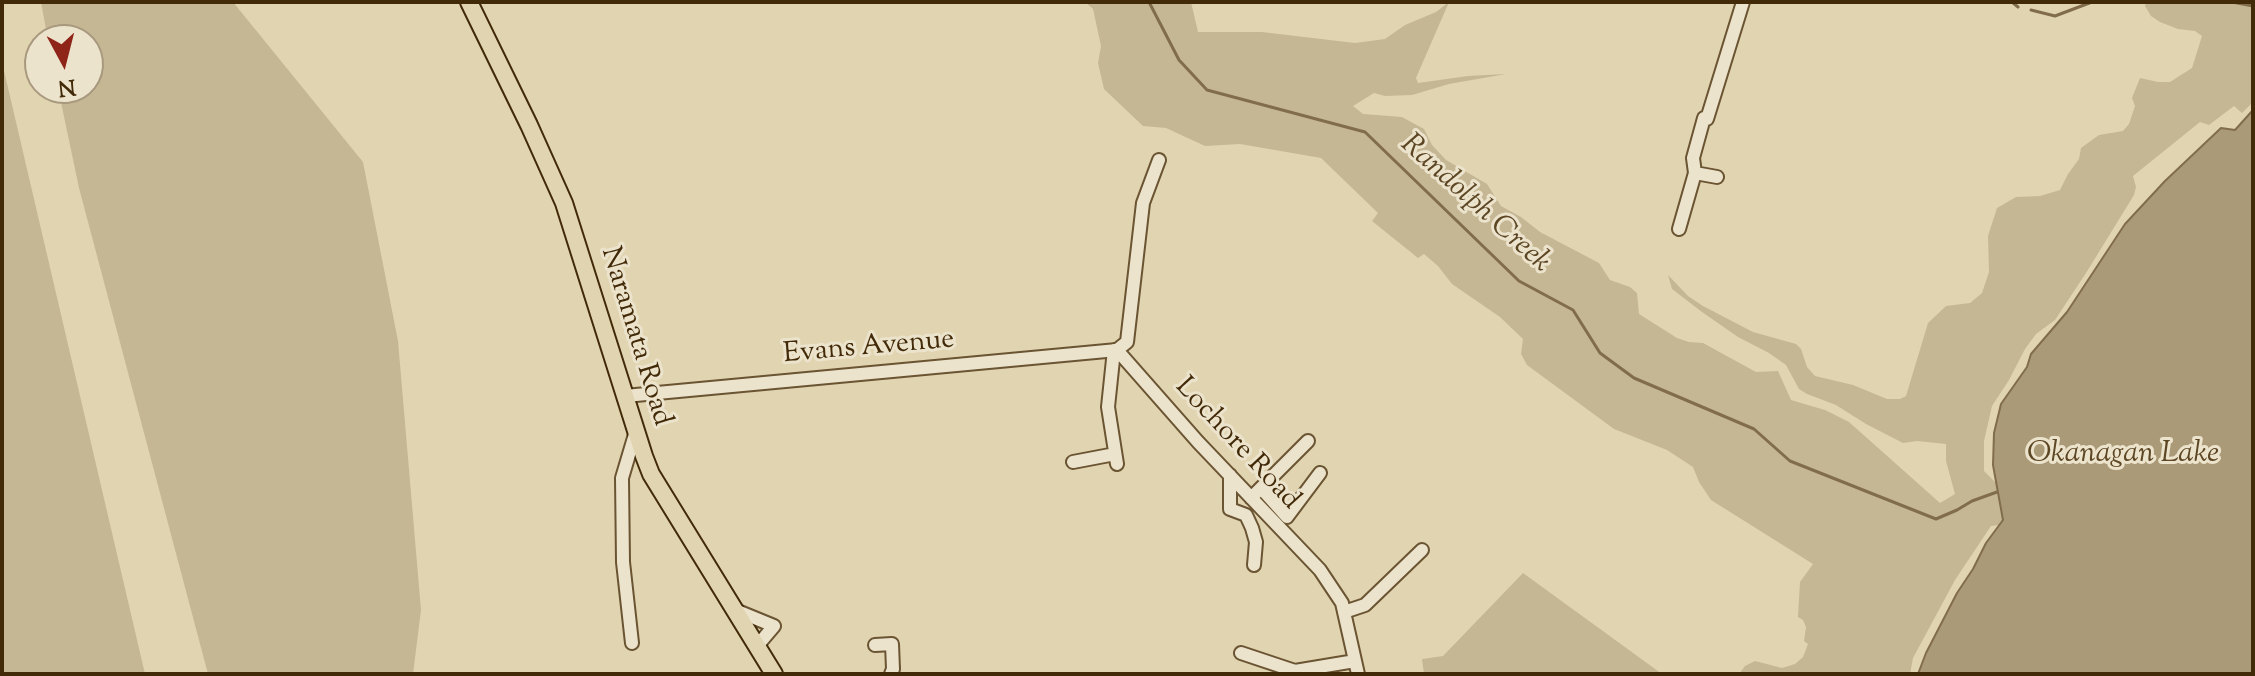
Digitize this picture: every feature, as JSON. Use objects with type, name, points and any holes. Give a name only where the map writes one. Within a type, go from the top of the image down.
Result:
[{"type":"main road","name":"Naramata Road","points":[[469,2],[557,184],[651,474],[774,674]]},
{"type":"street","points":[[1679,229],[1695,173],[1693,158],[1743,2]]},
{"type":"street","points":[[1073,462],[1116,459],[1108,407],[1116,350],[1127,342],[1143,203],[1159,160]]},
{"type":"street","points":[[1695,173],[1717,177]]},
{"type":"street","name":"Evans Avenue","points":[[625,396],[1116,350]]},
{"type":"street","name":"Lochore Road","points":[[1116,350],[1230,475],[1256,493],[1320,570],[1342,603],[1356,669]]},
{"type":"street","points":[[632,643],[623,562],[622,478],[636,431]]},
{"type":"street","points":[[1308,441],[1256,493],[1287,517],[1320,473]]},
{"type":"street","points":[[1230,475],[1230,509],[1246,515],[1252,528],[1256,542],[1254,565]]},
{"type":"street","points":[[1344,612],[1365,605],[1422,550]]},
{"type":"street","points":[[735,610],[774,626],[757,646]]},
{"type":"street","points":[[875,645],[892,644],[891,674]]},
{"type":"street","points":[[1241,653],[1295,671],[1356,669],[1371,674]]},
{"type":"shaded area","points":[[41,2],[233,2],[363,162],[398,341],[421,610],[413,674],[208,674],[79,188],[61,104],[104,104],[104,24],[45,24]]},
{"type":"shaded area","points":[[1085,2],[1191,2],[1198,32],[1262,32],[1355,43],[1385,39],[1449,2],[1416,78],[1418,83],[1506,74],[1449,84],[1412,95],[1385,96],[1374,93],[1353,106],[1363,114],[1402,117],[1424,129],[1432,145],[1446,160],[1487,184],[1501,206],[1540,232],[1599,263],[1610,280],[1637,293],[1639,314],[1677,338],[1703,343],[1756,372],[1778,371],[1791,400],[1825,410],[1849,422],[1940,503],[1955,494],[1946,461],[1946,444],[1903,443],[1836,405],[1807,394],[1799,389],[1786,365],[1702,312],[1672,289],[1668,275],[1688,296],[1703,306],[1753,332],[1796,344],[1815,376],[1853,385],[1887,399],[1900,399],[1906,396],[1928,323],[1946,306],[1970,303],[1982,293],[1989,272],[1988,236],[1997,208],[2016,197],[2040,196],[2060,190],[2079,159],[2081,148],[2099,135],[2123,131],[2129,124],[2135,106],[2132,98],[2140,78],[2170,82],[2192,68],[2202,36],[2195,31],[2160,22],[2151,16],[2146,2],[2253,2],[2253,96],[2251,104],[2242,113],[2234,106],[2209,125],[2200,122],[2133,176],[2136,187],[2134,195],[2086,273],[2055,320],[2036,334],[2025,349],[1992,406],[1984,441],[1984,471],[1996,483],[2003,520],[1999,525],[1991,526],[1955,580],[1913,658],[1910,674],[1739,674],[1745,666],[1755,661],[1782,668],[1795,664],[1803,657],[1808,644],[1804,641],[1806,627],[1798,617],[1800,582],[1813,564],[1711,500],[1693,467],[1667,450],[1614,429],[1527,365],[1521,354],[1523,339],[1500,317],[1452,284],[1424,254],[1418,258],[1372,221],[1378,213],[1321,158],[1240,144],[1205,146],[1166,128],[1143,126],[1104,89],[1098,63],[1101,46],[1093,9]]},
{"type":"shaded area","points":[[2,62],[145,674],[2,674]]},
{"type":"shaded area","points":[[1523,573],[1662,674],[1424,674],[1422,659],[1443,656]]},
{"type":"water","name":"Okanagan Lake","points":[[2253,110],[2253,674],[1918,674],[1957,593],[2003,520],[1993,465],[1994,433],[2001,404],[2027,367],[2031,354],[2067,312],[2125,224],[2221,128],[2235,130]]},
{"type":"waterway","name":"Randolph Creek","points":[[1149,2],[1179,60],[1207,90],[1365,132],[1519,281],[1573,310],[1600,353],[1634,378],[1754,429],[1790,461],[1936,519],[1997,492]]},
{"type":"waterway","points":[[2012,2],[2018,7]]},
{"type":"waterway","points":[[2031,10],[2055,16],[2092,2]]},
{"type":"waterway","points":[[2232,2],[2253,6]]}]
